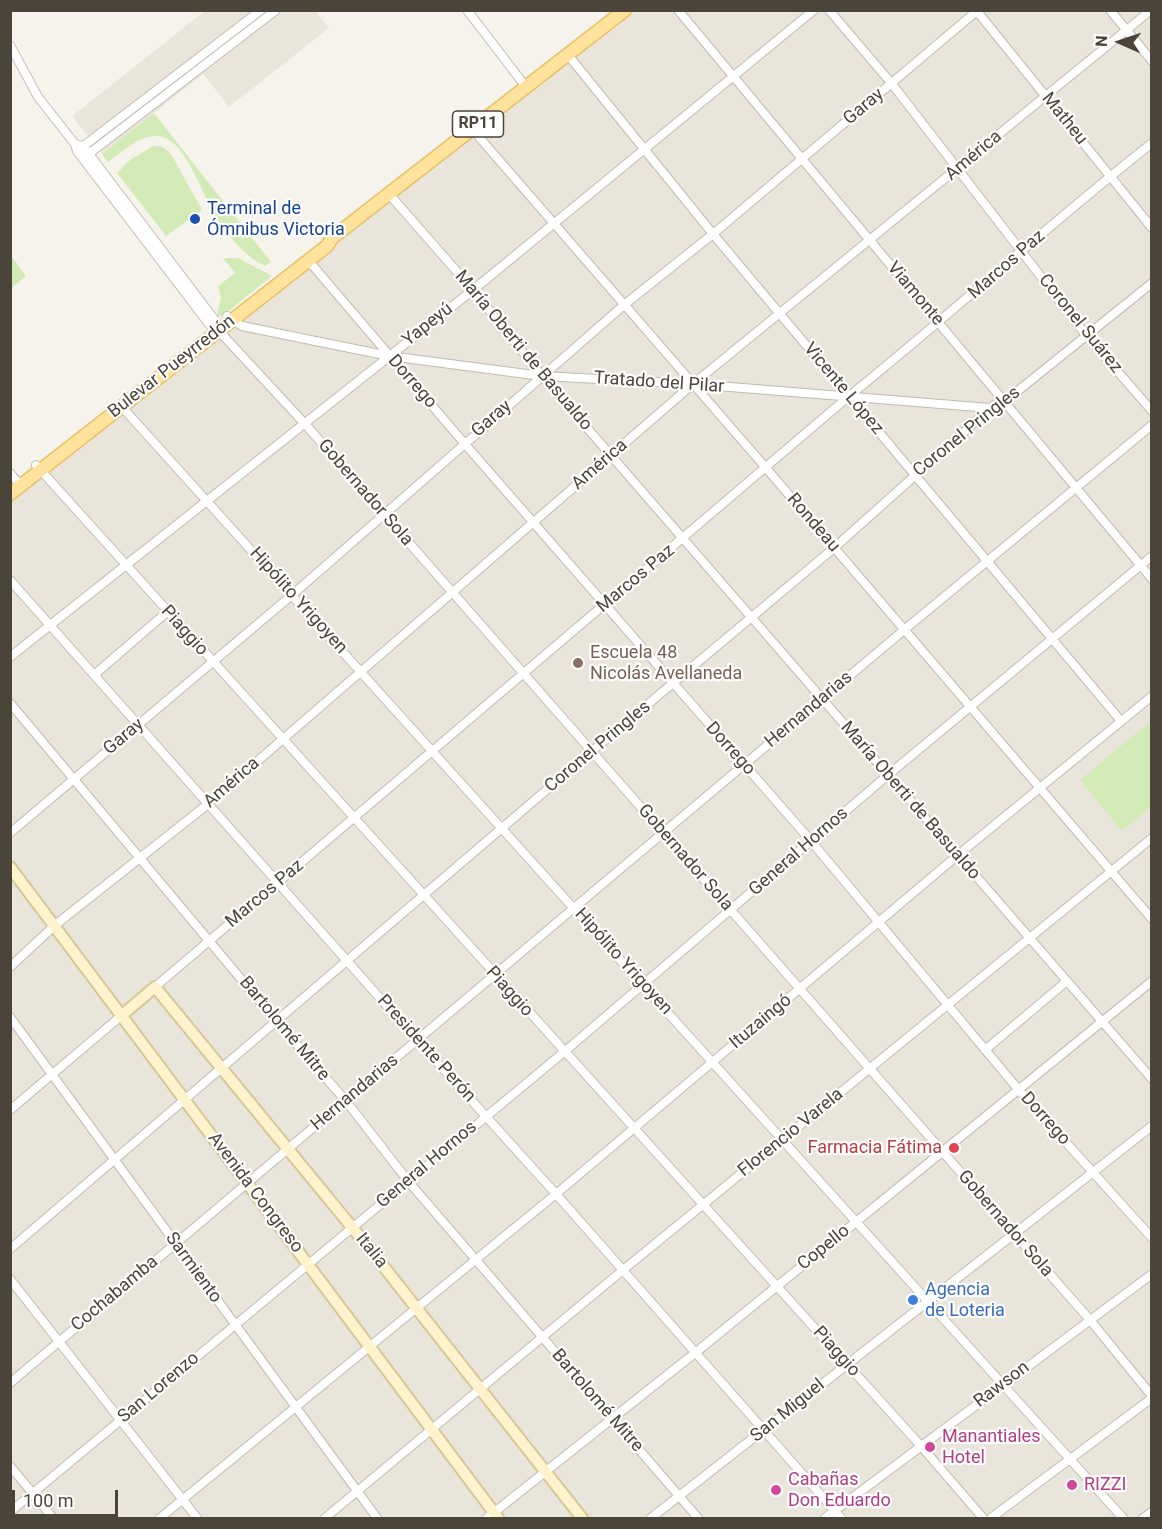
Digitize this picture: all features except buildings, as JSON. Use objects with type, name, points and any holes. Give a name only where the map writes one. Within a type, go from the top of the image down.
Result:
[{"type":"main road","name":"Bulevar Pueyrredón","points":[[38,468],[323,241],[332,238],[625,10]]},
{"type":"main road","name":"Bulevar Pueyrredón","points":[[10,494],[15,481],[38,468],[122,406],[221,323],[327,246],[332,238]]},
{"type":"street","points":[[78,147],[140,103],[261,10]]},
{"type":"street","points":[[85,156],[276,10]]},
{"type":"street","points":[[467,10],[526,87]]},
{"type":"street","name":"Viamonte","points":[[678,10],[1152,579]]},
{"type":"street","name":"Yapeyú","points":[[10,657],[472,291],[814,10]]},
{"type":"street","name":"Coronel Suárez","points":[[829,10],[892,84],[1086,335],[1152,411]]},
{"type":"street","points":[[1110,10],[1152,61]]},
{"type":"street","name":"América","points":[[10,968],[54,926],[208,804],[693,384],[1151,10]]},
{"type":"street","name":"Garay","points":[[10,833],[292,595],[383,513],[624,305],[713,234],[977,11]]},
{"type":"street","name":"Matheu","points":[[977,11],[1152,228]]},
{"type":"street","points":[[223,39],[229,47]]},
{"type":"street","name":"Gobernador Sola","points":[[10,45],[38,97],[305,424],[1090,1320],[1152,1397]]},
{"type":"street","name":"Vicente López","points":[[568,55],[848,397],[1121,721]]},
{"type":"street","points":[[140,103],[145,110]]},
{"type":"street","name":"Rondeau","points":[[472,129],[1152,919]]},
{"type":"street","name":"Marcos Paz","points":[[121,1016],[848,397],[1152,143]]},
{"type":"street","name":"María Oberti de Basualdo","points":[[389,194],[542,376],[1152,1079]]},
{"type":"street","name":"Dorrego","points":[[308,260],[464,443],[811,841],[1018,1089],[1152,1238]]},
{"type":"street","name":"Coronel Pringles","points":[[10,1249],[592,751],[834,548],[990,408],[1004,402],[1152,283]]},
{"type":"street","name":"Tratado del Pilar","points":[[221,323],[389,356],[542,376],[693,384],[990,408]]},
{"type":"street","name":"Hipólito Yrigoyen","points":[[122,406],[1123,1518]]},
{"type":"street","name":"Hernandarias","points":[[248,1184],[904,630],[1152,425]]},
{"type":"street","name":"Piaggio","points":[[38,468],[921,1446],[983,1518]]},
{"type":"street","name":"General Hornos","points":[[308,1264],[564,1052],[888,775],[1152,556]]},
{"type":"street","name":"Presidente Perón","points":[[10,580],[841,1518]]},
{"type":"street","points":[[94,675],[167,612]]},
{"type":"street","name":"Ituzaingó","points":[[160,1518],[556,1194],[958,855],[1152,696]]},
{"type":"street","name":"Bartolomé Mitre","points":[[10,703],[346,1101],[408,1181],[698,1518]]},
{"type":"street","name":"Florencio Varela","points":[[325,1518],[623,1270],[1152,838]]},
{"type":"street","name":"Avenida Congreso","points":[[10,867],[432,1430],[493,1517]]},
{"type":"street","points":[[985,1050],[1067,981]]},
{"type":"street","name":"Copello","points":[[493,1517],[545,1472],[695,1353],[1152,981]]},
{"type":"street","name":"Italia","points":[[155,987],[352,1227],[582,1518]]},
{"type":"street","points":[[10,1110],[121,1016]]},
{"type":"street","name":"Sarmiento","points":[[10,1017],[377,1518]]},
{"type":"street","name":"San Miguel","points":[[651,1518],[1152,1126]]},
{"type":"street","name":"Cochabamba","points":[[10,1383],[248,1184]]},
{"type":"street","name":"San Lorenzo","points":[[10,1512],[308,1264]]},
{"type":"street","name":"Rawson","points":[[825,1518],[1152,1274]]},
{"type":"street","points":[[10,1280],[197,1518]]},
{"type":"street","points":[[991,1518],[1152,1397]]},
{"type":"street","points":[[10,1466],[53,1518]]},
{"type":"street","points":[[1143,1518],[1152,1512]]},
{"type":"shaded area","points":[[205,11],[315,11],[329,28],[229,107],[203,74],[102,154],[72,116]]},
{"type":"shaded area","points":[[625,11],[1151,11],[1151,1518],[11,1518],[11,494]]},
{"type":"green space","points":[[154,113],[271,262],[265,266],[257,262],[232,239],[217,218],[184,156],[166,138],[156,136],[143,139],[108,162],[102,154]]},
{"type":"green space","points":[[153,146],[162,147],[170,154],[202,210],[166,236],[117,173],[130,160]]},
{"type":"green space","points":[[11,255],[26,276],[11,288]]},
{"type":"green space","points":[[223,258],[238,258],[272,276],[222,316],[217,316],[221,297],[218,286],[235,273]]},
{"type":"green space","points":[[1151,721],[1151,807],[1122,831],[1080,780]]},
{"type":"place","name":"Terminal de Ómnibus Victoria","points":[[195,219]]},
{"type":"place","name":"Escuela 48 Nicolás Avellaneda","points":[[578,663]]},
{"type":"place","name":"Farmacia Fátima","points":[[954,1148]]},
{"type":"place","name":"Agencia de Loteria","points":[[913,1300]]},
{"type":"place","name":"Manantiales Hotel","points":[[930,1447]]},
{"type":"place","name":"RIZZI","points":[[1072,1485]]},
{"type":"place","name":"Cabañas Don Eduardo","points":[[776,1490]]}]
